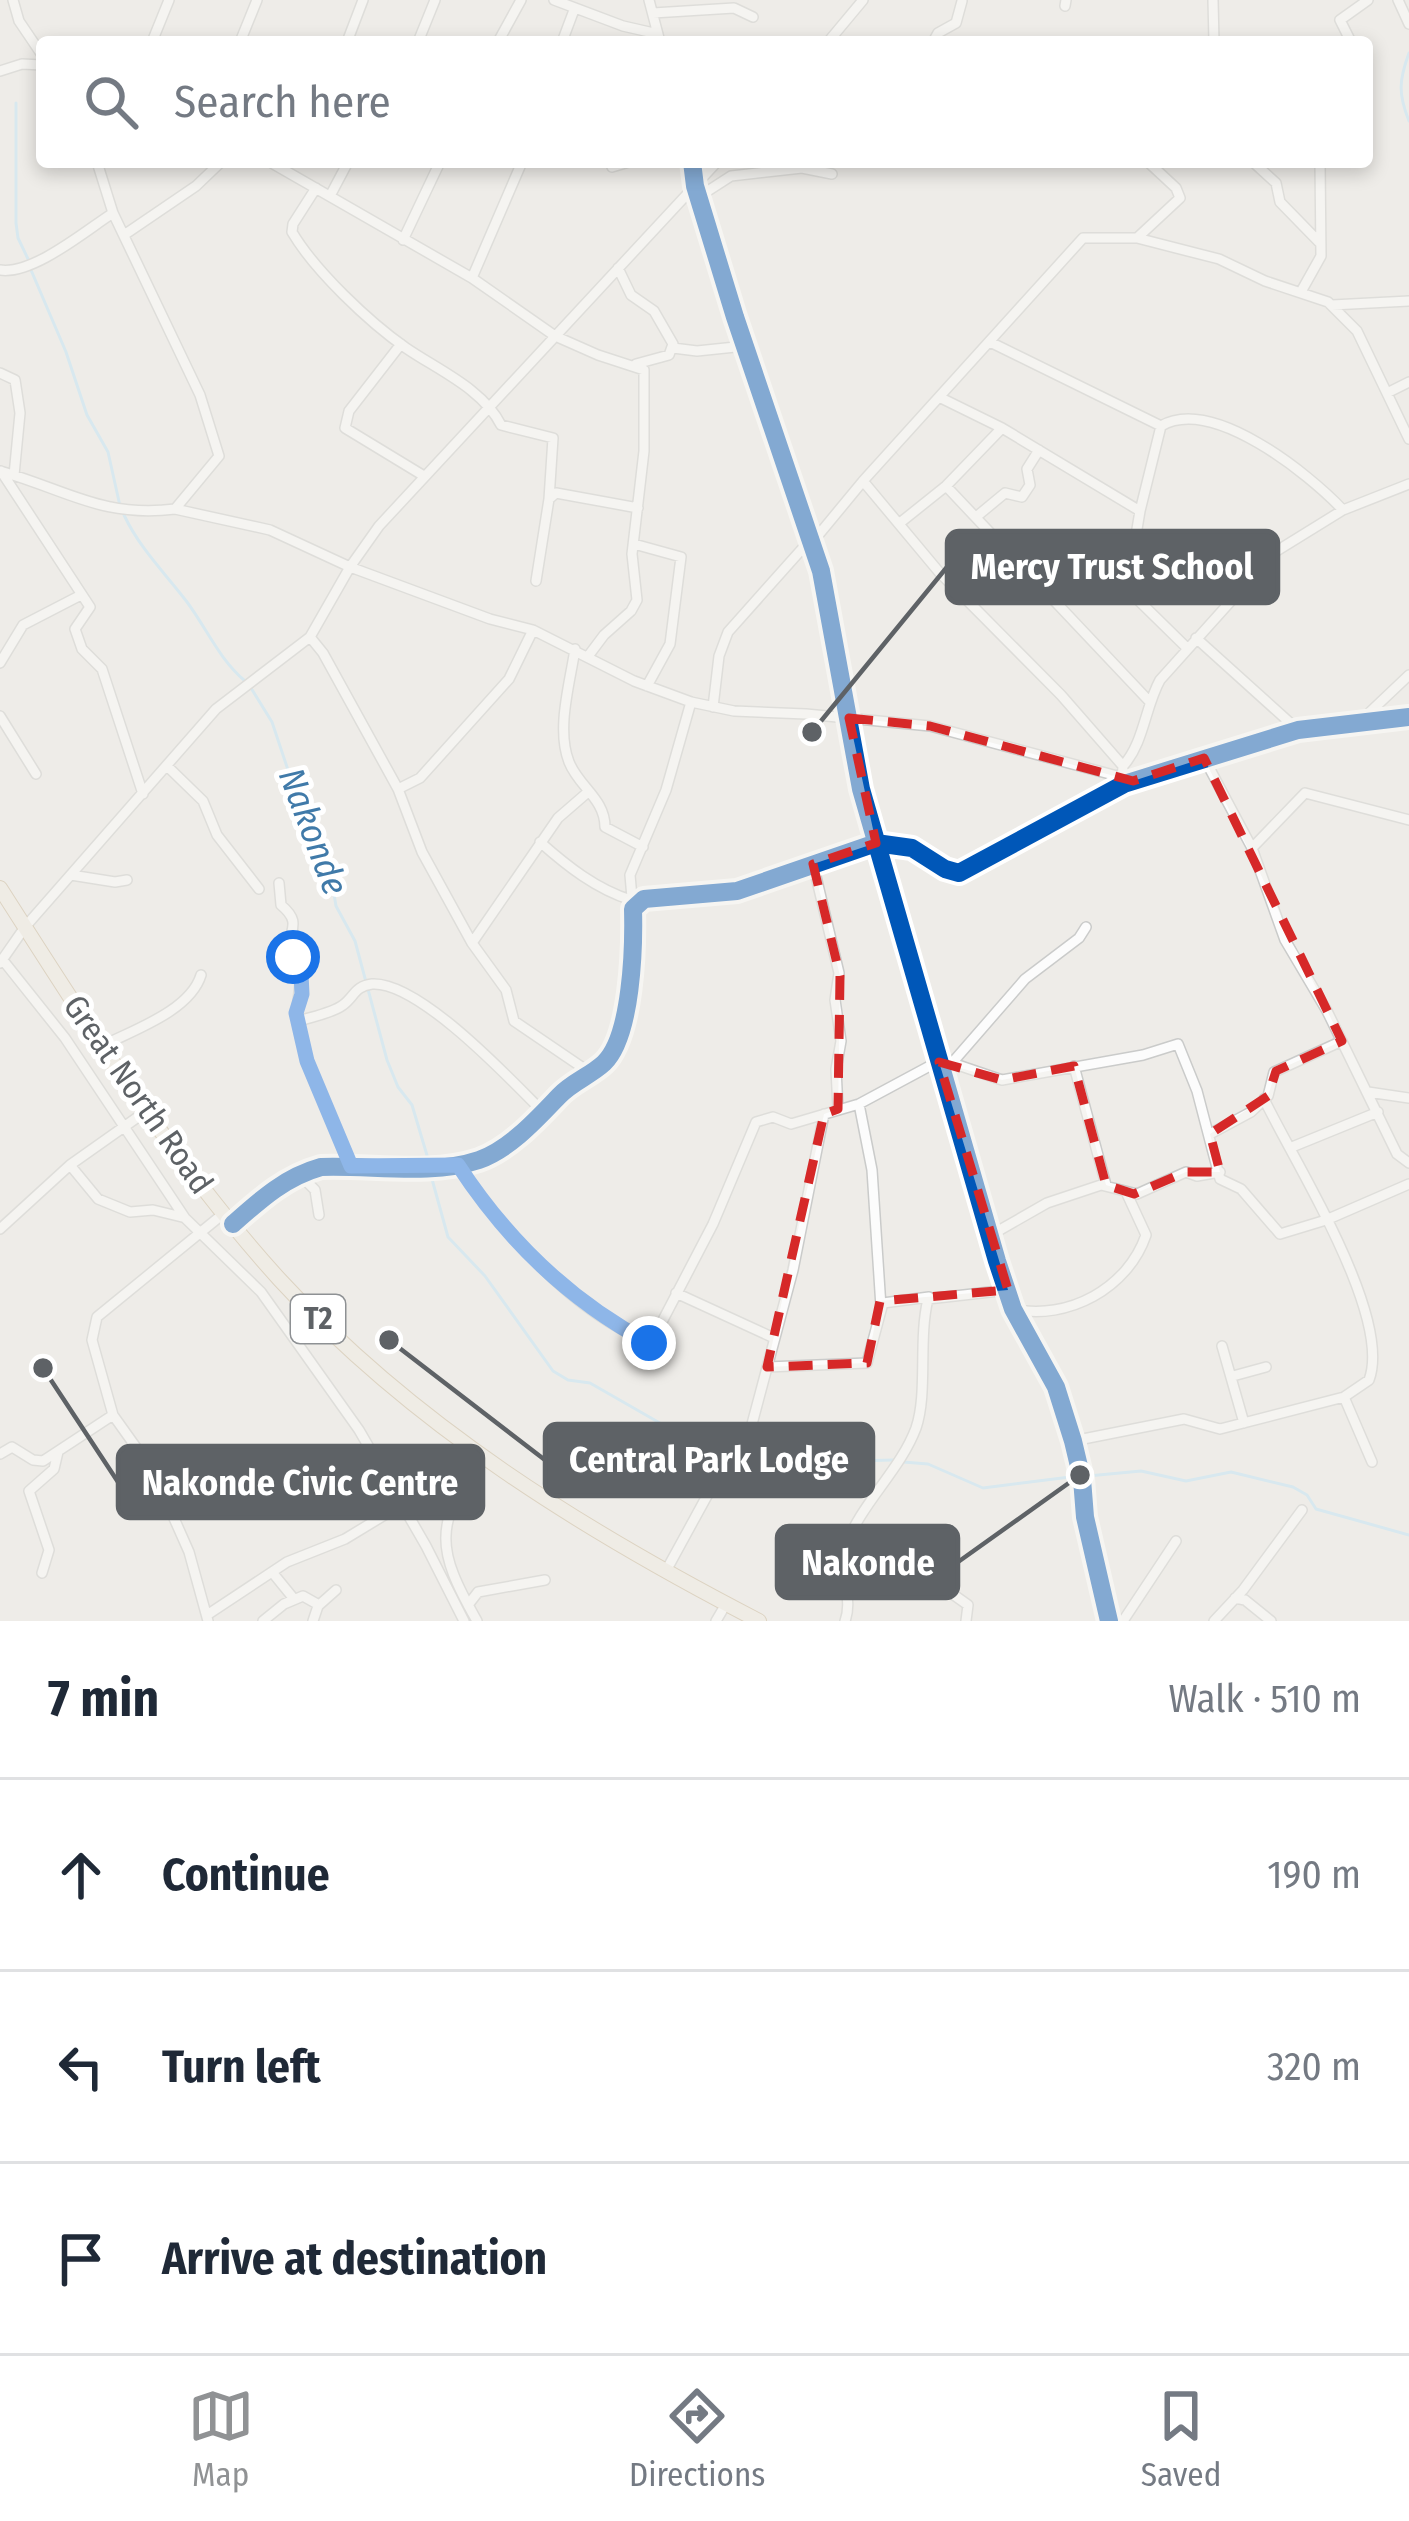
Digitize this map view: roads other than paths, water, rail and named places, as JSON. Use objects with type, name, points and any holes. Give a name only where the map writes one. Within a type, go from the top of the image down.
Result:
[{"type":"highway","name":"Great North Road","points":[[0,888],[145,1112],[280,1280],[353,1353],[477,1455],[759,1621]]},
{"type":"street","points":[[13,0],[19,21],[36,46]]},
{"type":"street","points":[[154,36],[169,0]]},
{"type":"street","points":[[242,36],[257,0]]},
{"type":"street","points":[[349,36],[363,0]]},
{"type":"street","points":[[420,36],[435,0]]},
{"type":"street","points":[[501,36],[520,0]]},
{"type":"street","points":[[554,0],[653,36]]},
{"type":"street","points":[[649,0],[659,36]]},
{"type":"street","points":[[834,36],[863,0]]},
{"type":"street","points":[[1213,0],[1214,36]]},
{"type":"street","points":[[1348,36],[1340,20],[1368,0]]},
{"type":"street","points":[[1398,0],[1409,24]]},
{"type":"street","points":[[936,36],[956,23],[962,1]]},
{"type":"street","points":[[653,13],[734,8],[753,16]]},
{"type":"street","points":[[564,36],[574,10]]},
{"type":"street","points":[[0,71],[36,64]]},
{"type":"street","points":[[99,168],[113,213],[200,395],[220,450],[215,464],[176,509]]},
{"type":"street","points":[[124,235],[179,199],[214,168]]},
{"type":"street","points":[[280,168],[472,278],[555,336],[644,370],[635,604],[589,655]]},
{"type":"street","points":[[296,177],[300,168]]},
{"type":"street","points":[[330,196],[345,168]]},
{"type":"street","points":[[403,241],[437,168]]},
{"type":"street","points":[[472,278],[519,168]]},
{"type":"street","points":[[693,168],[745,346],[829,600],[861,789],[1013,1309],[1056,1387],[1073,1441],[1084,1517],[1109,1621]]},
{"type":"street","points":[[472,1620],[358,1430],[261,1292],[184,1218],[65,1038],[1,961],[25,927],[240,687],[310,638],[380,526],[617,268],[697,191],[713,168]]},
{"type":"street","points":[[697,191],[731,176],[782,168]]},
{"type":"street","points":[[811,168],[832,174]]},
{"type":"street","points":[[1137,238],[1180,198],[1154,168]]},
{"type":"street","points":[[1260,168],[1276,183],[1280,202],[1321,244]]},
{"type":"street","points":[[1302,290],[1320,261],[1319,168]]},
{"type":"street","points":[[316,188],[293,224],[295,237],[347,298],[400,344],[491,406],[503,427],[553,439],[536,581]]},
{"type":"street","points":[[0,270],[30,265],[113,213]]},
{"type":"street","points":[[713,707],[719,656],[728,632],[1078,240],[1137,238],[1219,259],[1332,305],[1357,331],[1409,439]]},
{"type":"street","points":[[617,268],[633,297],[660,319],[673,348]]},
{"type":"street","points":[[1332,305],[1409,301]]},
{"type":"street","points":[[990,342],[1161,426],[1184,418],[1224,425],[1309,476],[1343,510]]},
{"type":"street","points":[[400,344],[349,411],[345,428],[424,476]]},
{"type":"street","points":[[673,348],[691,352],[745,346]]},
{"type":"street","points":[[636,364],[669,355],[673,348]]},
{"type":"street","points":[[0,373],[16,380],[20,412],[14,475]]},
{"type":"street","points":[[1388,393],[1409,382]]},
{"type":"street","points":[[941,398],[1002,428],[1140,511]]},
{"type":"street","points":[[1161,426],[1140,511],[1130,590],[1187,648]]},
{"type":"street","points":[[902,522],[946,486],[1002,428]]},
{"type":"street","points":[[976,518],[1005,493],[1022,497],[1030,485],[1027,469],[1039,450]]},
{"type":"street","points":[[0,471],[112,511],[176,509],[270,530],[350,568],[533,630],[647,686],[691,702],[930,726],[1123,776]]},
{"type":"street","points":[[0,471],[90,610],[75,629],[82,649],[102,670],[143,794]]},
{"type":"street","points":[[863,481],[902,522],[939,572],[1061,695],[1123,776]]},
{"type":"street","points":[[1123,776],[1134,755],[1148,701],[1187,648],[1275,552],[1343,510],[1409,484]]},
{"type":"street","points":[[946,486],[1148,701]]},
{"type":"street","points":[[549,499],[556,493],[638,508]]},
{"type":"street","points":[[634,544],[681,557],[670,644],[647,686]]},
{"type":"street","points":[[0,664],[23,625],[81,596]]},
{"type":"street","points":[[398,789],[420,778],[509,679],[533,630]]},
{"type":"street","points":[[310,638],[323,653],[398,789],[422,853],[472,943],[506,989],[515,1024],[590,1072]]},
{"type":"street","points":[[1196,638],[1298,730]]},
{"type":"street","points":[[575,649],[565,716],[567,754],[588,792],[602,806],[607,829],[644,847]]},
{"type":"street","points":[[1368,722],[1370,712],[1409,675]]},
{"type":"street","points":[[401,1505],[345,1539],[295,1558],[207,1618],[190,1552],[154,1472],[113,1415],[92,1340],[95,1321],[200,1232],[298,1174],[321,1167],[458,1165],[484,1159],[609,1056],[632,968],[629,881],[666,790],[691,702]]},
{"type":"street","points":[[0,716],[36,775]]},
{"type":"street","points":[[540,842],[565,864],[632,904],[658,896],[737,891],[876,843],[912,848],[959,873],[1123,776],[1298,730],[1409,717]]},
{"type":"street","points":[[1204,758],[1252,848],[1286,940],[1397,1154],[1409,1163]]},
{"type":"street","points":[[167,766],[203,801],[219,838],[259,889]]},
{"type":"street","points":[[472,943],[540,842],[588,792]]},
{"type":"street","points":[[1252,848],[1305,793],[1409,820]]},
{"type":"street","points":[[812,864],[839,976],[838,1109]]},
{"type":"street","points":[[71,875],[127,880]]},
{"type":"street","points":[[279,883],[281,905],[294,918],[291,953],[298,964],[302,991],[296,1010],[307,1061],[351,1166]]},
{"type":"street","points":[[458,1165],[524,1251],[589,1308],[652,1342],[712,1224],[753,1125],[773,1117],[790,1124],[859,1104],[944,1064],[1025,979],[1079,938],[1086,927]]},
{"type":"street","points":[[102,1046],[173,1008],[195,990],[201,976]]},
{"type":"street","points":[[299,1021],[342,1006],[352,992],[373,984],[412,995],[544,1112]]},
{"type":"street","points":[[1210,1134],[1251,1112],[1272,1090],[1274,1072],[1342,1041]]},
{"type":"street","points":[[944,1064],[1002,1080],[1144,1055],[1178,1044],[1210,1134],[1220,1179],[1241,1189],[1280,1234],[1409,1184]]},
{"type":"street","points":[[1074,1066],[1106,1185]]},
{"type":"street","points":[[1368,1092],[1409,1098]]},
{"type":"street","points":[[1073,1441],[1184,1419],[1220,1429],[1344,1397],[1369,1380],[1374,1350],[1355,1286],[1292,1147],[1264,1099]]},
{"type":"street","points":[[767,1366],[867,1363],[881,1307],[872,1170],[859,1104]]},
{"type":"street","points":[[0,1229],[70,1165],[145,1112]]},
{"type":"street","points":[[1292,1147],[1378,1112]]},
{"type":"street","points":[[667,1569],[714,1485],[741,1456],[793,1270],[824,1114]]},
{"type":"street","points":[[70,1165],[98,1199],[130,1212],[153,1210],[184,1218]]},
{"type":"street","points":[[991,1235],[1046,1203],[1106,1185],[1138,1194],[1187,1172],[1197,1176],[1220,1172]]},
{"type":"street","points":[[298,1174],[315,1190],[319,1215]]},
{"type":"street","points":[[1013,1309],[1036,1314],[1055,1311],[1113,1286],[1126,1274],[1146,1234],[1127,1193]]},
{"type":"street","points":[[881,1307],[888,1300],[1008,1290]]},
{"type":"street","points":[[676,1293],[774,1338]]},
{"type":"street","points":[[845,1621],[850,1606],[842,1571],[846,1546],[918,1422],[920,1336],[930,1297]]},
{"type":"street","points":[[1222,1346],[1244,1423]]},
{"type":"street","points":[[1233,1376],[1266,1367]]},
{"type":"street","points":[[1344,1397],[1372,1462]]},
{"type":"street","points":[[0,1454],[12,1448],[39,1462],[113,1415]]},
{"type":"street","points":[[42,1573],[49,1550],[29,1491],[54,1468],[58,1452]]},
{"type":"street","points":[[472,1620],[451,1574],[445,1528],[477,1455]]},
{"type":"street","points":[[1214,1621],[1301,1510]]},
{"type":"street","points":[[1123,1621],[1176,1541]]},
{"type":"street","points":[[944,1546],[930,1578],[968,1605],[966,1621]]},
{"type":"street","points":[[272,1572],[294,1599]]},
{"type":"street","points":[[468,1606],[478,1592],[544,1580]]},
{"type":"street","points":[[313,1621],[320,1605],[336,1590]]},
{"type":"street","points":[[263,1621],[303,1596],[320,1605]]},
{"type":"street","points":[[1235,1598],[1245,1600],[1271,1621]]},
{"type":"street","points":[[716,1621],[726,1604]]},
{"type":"waterway","points":[[1409,53],[1401,87],[1409,121]]},
{"type":"waterway","name":"Nakonde","points":[[16,103],[16,223],[29,261]]},
{"type":"waterway","name":"Nakonde","points":[[31,270],[87,415],[108,452],[120,506]]},
{"type":"waterway","name":"Nakonde","points":[[124,515],[220,653],[245,681]]},
{"type":"waterway","name":"Nakonde","points":[[251,688],[272,722],[305,821],[329,865],[336,906],[355,941],[387,1060],[412,1105],[429,1162]]},
{"type":"waterway","name":"Nakonde","points":[[430,1172],[448,1237],[485,1276],[553,1371],[568,1380],[590,1383],[693,1442],[738,1453]]},
{"type":"waterway","name":"Nakonde","points":[[745,1457],[759,1462],[789,1449],[851,1461],[893,1460]]},
{"type":"waterway","name":"Nakonde","points":[[903,1462],[928,1464],[983,1488],[1078,1476]]},
{"type":"waterway","name":"Nakonde","points":[[1088,1476],[1141,1471],[1186,1481],[1231,1472],[1293,1487],[1307,1495],[1316,1509],[1409,1535]]},
{"type":"place","name":"Mercy Trust School","points":[[812,732]]},
{"type":"place","name":"Central Park Lodge","points":[[389,1340]]},
{"type":"place","name":"Nakonde Civic Centre","points":[[43,1368]]},
{"type":"place","name":"Nakonde","points":[[1080,1475]]}]
